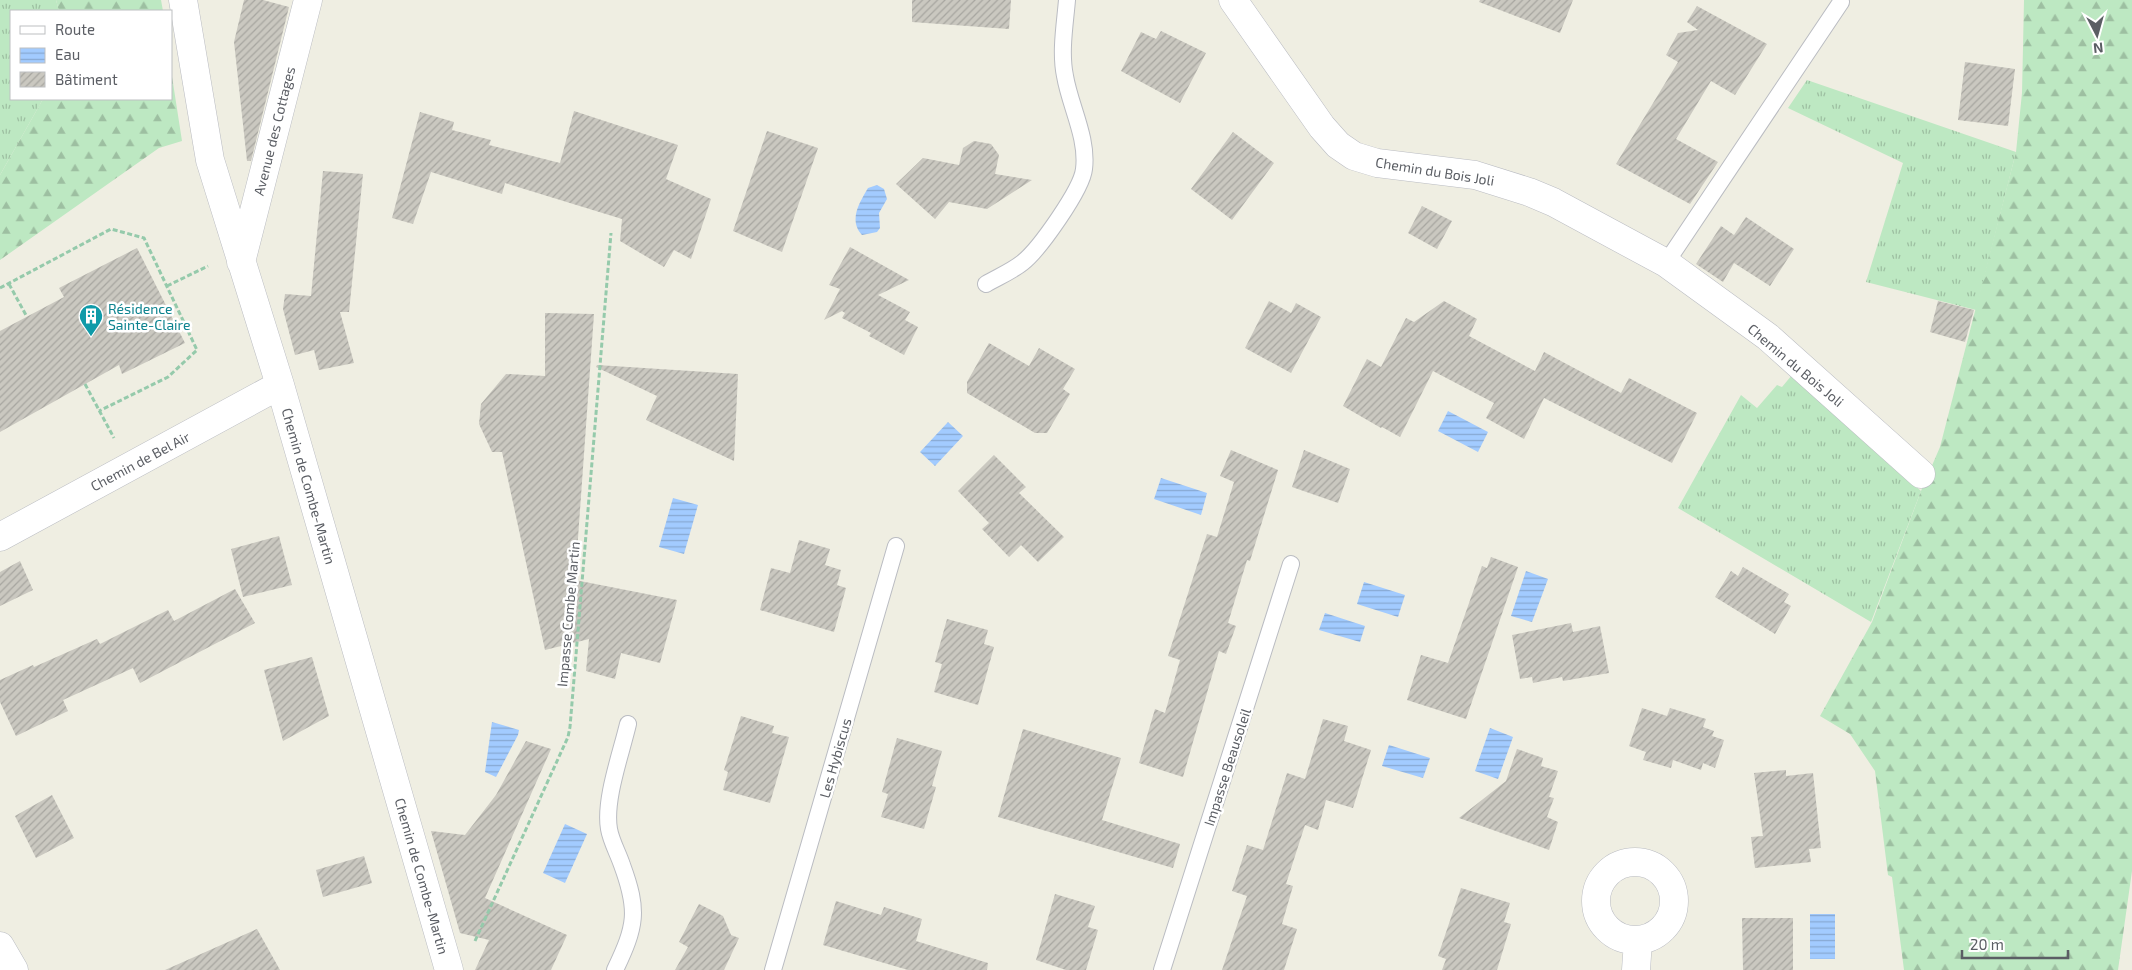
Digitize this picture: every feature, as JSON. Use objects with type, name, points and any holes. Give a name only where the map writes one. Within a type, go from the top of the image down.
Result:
[{"type":"street","name":"Chemin de Combe-Martin","points":[[183,0],[210,160],[280,385],[448,966]]},
{"type":"street","name":"Avenue des Cottages","points":[[241,262],[308,0]]},
{"type":"street","name":"Chemin du Bois Joli","points":[[1233,0],[1322,127],[1338,145],[1354,156],[1377,163],[1475,175],[1529,192],[1553,202],[1666,263],[1768,338],[1921,474]]},
{"type":"street","name":"Chemin de Bel Air","points":[[0,537],[280,385]]},
{"type":"street","points":[[1636,970],[1638,941]]},
{"type":"street","points":[[0,946],[14,970]]},
{"type":"lane","points":[[986,284],[1022,263],[1040,245],[1078,187],[1084,170],[1085,156],[1063,64],[1067,0]]},
{"type":"lane","points":[[1666,263],[1841,2]]},
{"type":"lane","name":"Les Hybiscus","points":[[773,970],[896,546]]},
{"type":"lane","name":"Impasse Beausoleil","points":[[1162,970],[1291,564]]},
{"type":"lane","points":[[615,970],[629,940],[634,908],[631,889],[609,829],[610,793],[628,724]]},
{"type":"path","points":[[0,288],[111,229],[144,238],[197,350],[168,377],[99,411]]},
{"type":"path","name":"Impasse Combe Martin","points":[[448,966],[474,942],[568,737],[611,233]]},
{"type":"path","points":[[167,286],[209,266]]},
{"type":"path","points":[[9,284],[27,317]]},
{"type":"path","points":[[85,384],[114,438]]},
{"type":"green space","points":[[0,0],[56,0],[59,10],[10,10],[10,100],[42,100],[0,175]]},
{"type":"green space","points":[[56,0],[161,0],[163,10],[59,10]]},
{"type":"green space","points":[[2024,0],[2132,0],[2132,871],[2118,970],[1904,970],[1892,877],[1888,875],[1875,771],[1850,734],[1820,716],[1872,622],[1921,491],[1940,447],[2016,152],[2022,93]]},
{"type":"green space","points":[[172,76],[182,141],[159,148],[0,260],[0,175],[42,100],[172,100]]},
{"type":"green space","points":[[1807,80],[2016,152],[1976,310],[1866,282],[1903,163],[1788,108]]},
{"type":"green space","points":[[1792,375],[1921,491],[1871,622],[1678,508],[1741,395],[1757,408],[1777,385],[1782,387]]},
{"type":"water","points":[[877,185],[884,189],[887,199],[879,213],[880,228],[877,232],[862,235],[856,223],[857,211],[868,188]]},
{"type":"water","points":[[1448,411],[1488,432],[1478,452],[1438,431]]},
{"type":"water","points":[[948,422],[963,436],[935,466],[920,452]]},
{"type":"water","points":[[1161,478],[1207,493],[1201,515],[1154,499]]},
{"type":"water","points":[[673,498],[698,505],[684,554],[659,547]]},
{"type":"water","points":[[1526,571],[1548,579],[1532,622],[1511,616]]},
{"type":"water","points":[[1364,582],[1405,595],[1398,617],[1357,604]]},
{"type":"water","points":[[1325,613],[1365,626],[1360,642],[1319,630]]},
{"type":"water","points":[[492,722],[519,730],[496,777],[485,772]]},
{"type":"water","points":[[1490,728],[1513,737],[1498,779],[1475,771]]},
{"type":"water","points":[[1389,745],[1430,758],[1423,778],[1382,766]]},
{"type":"water","points":[[565,824],[587,834],[565,883],[543,873]]},
{"type":"water","points":[[1810,914],[1835,914],[1835,959],[1810,959]]},
{"type":"building","points":[[244,0],[263,0],[289,7],[251,161],[247,161],[234,42]]},
{"type":"building","points":[[912,0],[1011,0],[1009,29],[912,22]]},
{"type":"building","points":[[1480,0],[1573,0],[1560,33],[1479,2]]},
{"type":"building","points":[[1697,6],[1767,44],[1735,95],[1711,81],[1676,139],[1718,162],[1690,204],[1616,164],[1678,62],[1666,55],[1678,33],[1698,30],[1687,22]]},
{"type":"building","points":[[1161,31],[1206,53],[1180,103],[1121,71],[1141,32],[1156,39]]},
{"type":"building","points":[[1965,62],[2015,69],[2008,126],[1958,120]]},
{"type":"building","points":[[574,111],[678,145],[666,179],[711,199],[691,259],[674,250],[664,267],[620,241],[622,219],[505,183],[502,194],[431,172],[413,224],[392,218],[420,112],[454,122],[452,130],[491,140],[489,145],[560,163]]},
{"type":"building","points":[[767,131],[818,148],[782,252],[733,231]]},
{"type":"building","points":[[1233,132],[1274,163],[1232,220],[1191,189]]},
{"type":"building","points":[[974,141],[991,144],[999,155],[995,174],[1032,180],[987,209],[949,202],[935,219],[896,184],[923,158],[959,165],[963,148]]},
{"type":"building","points":[[323,171],[363,174],[349,312],[340,312],[354,363],[319,370],[314,350],[295,355],[283,309],[285,294],[311,296]]},
{"type":"building","points":[[1422,206],[1452,221],[1437,249],[1408,233]]},
{"type":"building","points":[[1746,217],[1794,249],[1770,286],[1734,263],[1723,282],[1696,264],[1721,226],[1734,235]]},
{"type":"building","points":[[850,247],[909,280],[878,295],[910,312],[905,320],[918,327],[904,355],[869,336],[871,333],[842,318],[845,313],[842,311],[824,320],[840,289],[829,285]]},
{"type":"building","name":"Résidence Sainte-Claire","points":[[137,248],[185,343],[122,374],[119,365],[0,432],[0,331],[64,297],[59,288]]},
{"type":"building","points":[[1269,301],[1291,313],[1296,303],[1321,317],[1291,373],[1245,348]]},
{"type":"building","points":[[1444,301],[1477,319],[1469,336],[1535,371],[1544,352],[1621,393],[1629,378],[1697,413],[1672,463],[1544,398],[1524,439],[1486,418],[1494,403],[1433,371],[1400,437],[1343,406],[1367,359],[1381,367],[1406,318],[1414,322]]},
{"type":"building","points":[[1938,301],[1974,310],[1965,342],[1930,332]]},
{"type":"building","points":[[545,313],[594,314],[575,580],[677,600],[660,663],[621,653],[615,679],[586,671],[589,639],[545,650],[502,452],[492,452],[479,424],[481,404],[506,374],[545,376]]},
{"type":"building","points":[[989,343],[1029,366],[1039,348],[1075,369],[1063,389],[1070,394],[1047,433],[1035,433],[967,393],[967,382]]},
{"type":"building","points":[[597,365],[738,374],[734,461],[646,420],[657,396],[596,367]]},
{"type":"building","points":[[1231,450],[1278,470],[1250,561],[1247,560],[1228,623],[1236,626],[1226,654],[1219,651],[1183,777],[1139,763],[1155,709],[1165,713],[1180,660],[1168,656],[1207,534],[1217,537],[1234,482],[1220,476]]},
{"type":"building","points":[[1304,450],[1350,469],[1338,503],[1292,487]]},
{"type":"building","points":[[994,455],[1026,487],[1019,493],[1064,537],[1038,562],[1021,545],[1009,557],[982,529],[989,523],[958,491]]},
{"type":"building","points":[[279,536],[292,585],[243,597],[231,549]]},
{"type":"building","points":[[799,540],[830,549],[825,565],[841,570],[837,585],[846,588],[834,632],[760,610],[771,568],[790,573]]},
{"type":"building","points":[[1491,557],[1518,567],[1466,719],[1407,700],[1421,655],[1448,663],[1482,566],[1487,568]]},
{"type":"building","points":[[20,561],[33,590],[0,606],[0,572]]},
{"type":"building","points":[[1743,567],[1789,594],[1784,602],[1791,606],[1775,634],[1715,597],[1731,571],[1738,576]]},
{"type":"building","points":[[235,589],[255,623],[140,683],[133,668],[63,700],[68,711],[16,736],[0,702],[0,680],[97,639],[100,644],[168,610],[174,621]]},
{"type":"building","points":[[947,619],[988,630],[984,644],[994,647],[978,705],[934,692],[942,664],[935,662]]},
{"type":"building","points":[[1571,623],[1573,632],[1600,626],[1609,673],[1563,681],[1562,677],[1533,683],[1532,677],[1520,679],[1512,635]]},
{"type":"building","points":[[312,657],[329,716],[283,741],[264,670]]},
{"type":"building","points":[[1642,708],[1667,716],[1670,708],[1706,719],[1703,727],[1714,731],[1712,736],[1724,740],[1715,768],[1703,763],[1701,770],[1673,760],[1671,768],[1643,760],[1646,752],[1629,746]]},
{"type":"building","points":[[741,716],[774,726],[772,733],[789,737],[770,803],[723,790],[728,772],[724,770]]},
{"type":"building","points":[[1323,719],[1348,726],[1344,741],[1371,750],[1353,808],[1326,800],[1318,830],[1305,825],[1286,884],[1293,886],[1282,924],[1297,929],[1284,970],[1222,970],[1247,896],[1232,891],[1247,845],[1263,850],[1287,773],[1305,779]]},
{"type":"building","points":[[1023,729],[1121,758],[1102,820],[1180,844],[1173,868],[998,817]]},
{"type":"building","points":[[897,738],[942,751],[932,786],[936,787],[924,829],[881,817],[888,794],[882,792]]},
{"type":"building","points":[[526,741],[551,749],[485,898],[567,935],[551,970],[475,970],[489,940],[460,933],[431,831],[465,835],[496,795]]},
{"type":"building","points":[[1517,749],[1543,758],[1541,766],[1558,771],[1549,797],[1554,798],[1547,817],[1558,822],[1549,850],[1459,818],[1506,781]]},
{"type":"building","points":[[1786,770],[1786,776],[1813,773],[1821,848],[1809,849],[1811,862],[1755,868],[1751,837],[1763,836],[1754,773]]},
{"type":"building","points":[[52,795],[74,838],[36,858],[15,816]]},
{"type":"building","points":[[364,856],[372,883],[323,897],[316,870]]},
{"type":"building","points":[[1461,888],[1510,903],[1504,922],[1511,924],[1497,970],[1442,970],[1446,959],[1438,956]]},
{"type":"building","points":[[1055,894],[1095,906],[1088,927],[1098,930],[1086,970],[1066,970],[1036,960]]},
{"type":"building","points":[[836,901],[881,915],[884,907],[922,919],[916,941],[988,963],[987,970],[908,970],[823,945]]},
{"type":"building","points":[[699,904],[723,916],[731,935],[739,938],[724,970],[675,970],[688,947],[679,942]]},
{"type":"building","points":[[1742,918],[1793,918],[1793,970],[1743,970]]},
{"type":"building","points":[[257,929],[280,970],[165,970]]},
{"type":"place","name":"Résidence Sainte-Claire","points":[[91,337]]}]
